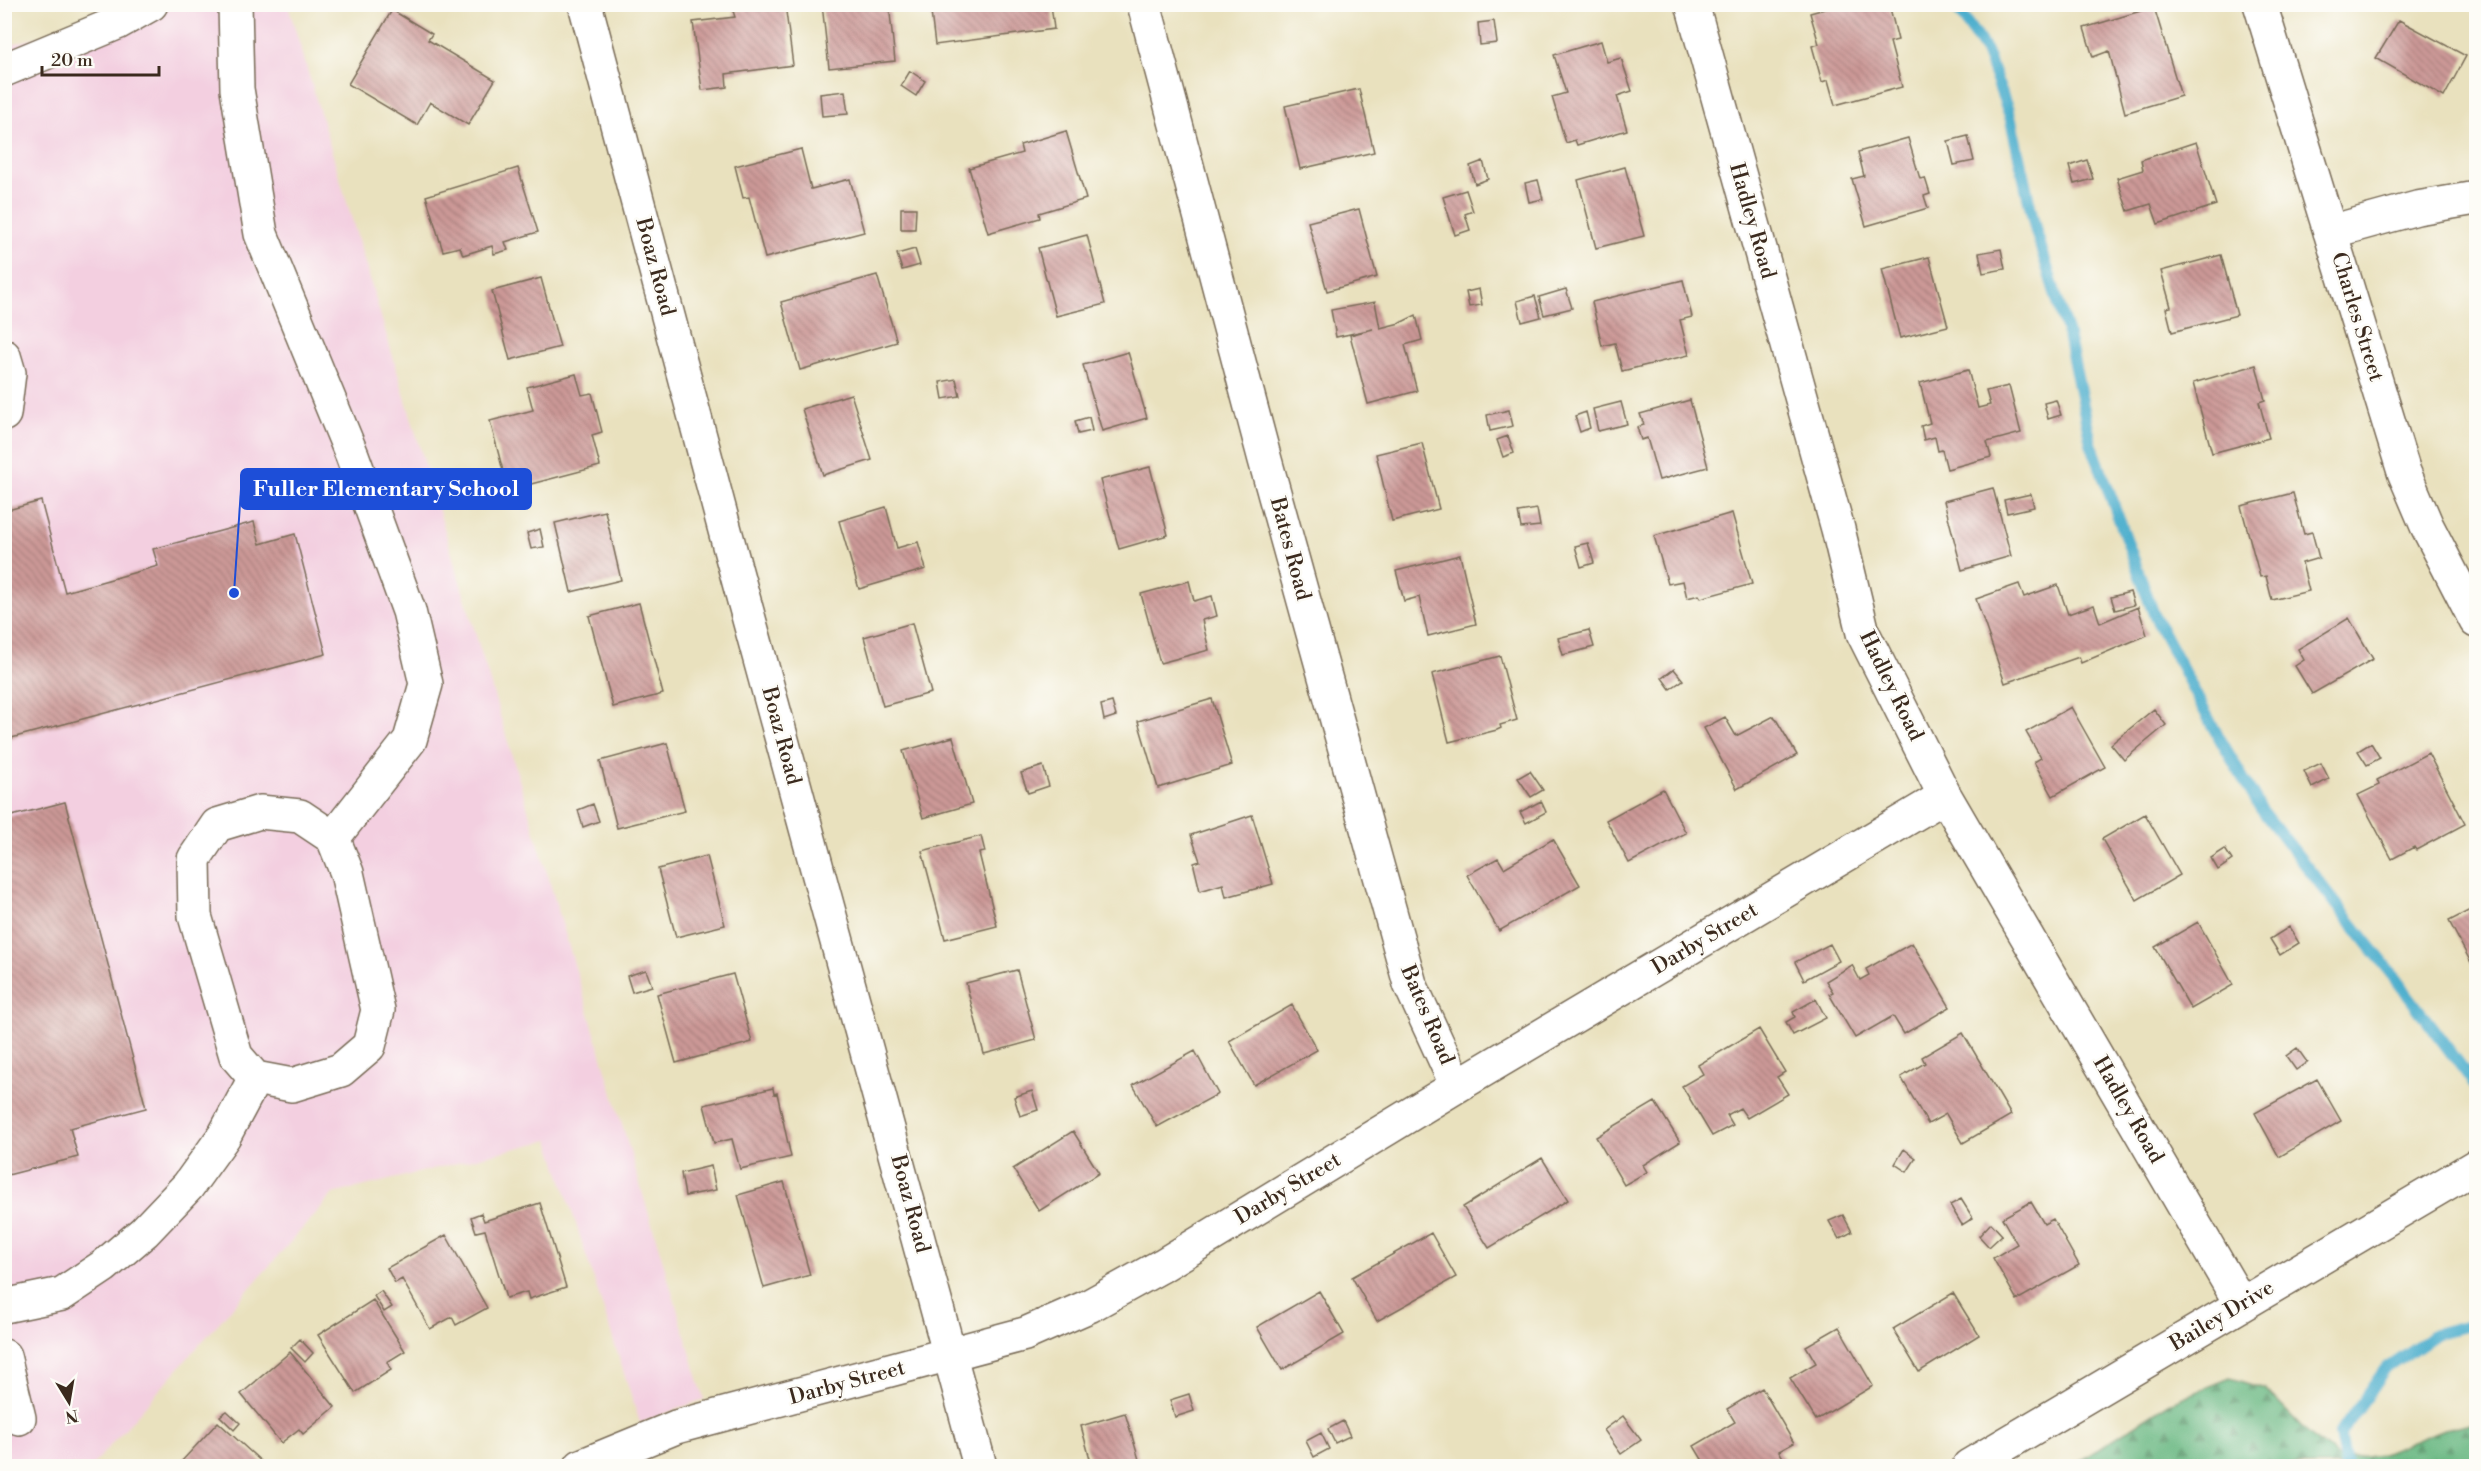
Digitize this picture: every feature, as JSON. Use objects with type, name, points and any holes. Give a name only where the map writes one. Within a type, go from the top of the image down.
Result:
[{"type":"street","points":[[4,70],[117,23],[151,4]]},
{"type":"street","points":[[235,4],[237,89],[261,234],[352,455],[409,611],[426,684],[410,740],[333,838]]},
{"type":"street","name":"Boaz Road","points":[[585,4],[731,553],[980,1467]]},
{"type":"street","name":"Bates Road","points":[[1144,4],[1265,460],[1410,984],[1457,1086]]},
{"type":"street","name":"Hadley Road","points":[[1692,4],[1838,529],[1863,633],[1945,796],[2241,1305]]},
{"type":"street","name":"Charles Street","points":[[2260,4],[2404,472],[2427,526],[2476,621]]},
{"type":"street","points":[[2330,232],[2417,208],[2476,198]]},
{"type":"street","points":[[4,357],[9,373],[4,414]]},
{"type":"street","name":"Darby Street","points":[[581,1467],[676,1427],[1025,1335],[1089,1306],[1163,1265],[1457,1086],[1945,796]]},
{"type":"street","points":[[260,812],[300,816],[333,838],[347,873],[378,1010],[369,1046],[340,1070],[292,1084],[255,1078],[236,1056],[195,916],[194,859],[217,825],[260,812]]},
{"type":"street","points":[[4,1306],[62,1294],[104,1266],[144,1232],[188,1186],[218,1145],[255,1078]]},
{"type":"street","name":"Bailey Drive","points":[[1969,1467],[2476,1166]]},
{"type":"street","points":[[4,1356],[19,1418]]},
{"type":"shaded area","points":[[157,5],[288,5],[704,1399],[640,1423],[549,1140],[333,1194],[92,1466],[5,1466],[5,46]]},
{"type":"green space","points":[[2230,1378],[2265,1389],[2304,1429],[2339,1459],[2382,1454],[2444,1429],[2476,1422],[2476,1466],[2072,1466],[2169,1403]]},
{"type":"building","points":[[785,4],[793,65],[726,74],[727,87],[702,90],[693,22],[735,17],[733,11]]},
{"type":"building","points":[[822,4],[889,4],[895,61],[829,68]]},
{"type":"building","points":[[930,4],[1051,4],[1054,29],[935,45]]},
{"type":"building","points":[[1843,4],[1889,4],[1898,40],[1890,42],[1902,87],[1835,105],[1828,80],[1822,82],[1812,46],[1819,44],[1810,13]]},
{"type":"building","points":[[2154,7],[2181,96],[2125,113],[2109,51],[2093,57],[2084,28]]},
{"type":"building","points":[[392,10],[432,34],[428,40],[495,80],[468,125],[430,102],[417,125],[348,84]]},
{"type":"building","points":[[2399,20],[2466,56],[2444,97],[2376,58]]},
{"type":"building","points":[[1494,21],[1497,43],[1480,45],[1478,23]]},
{"type":"building","points":[[1601,41],[1607,62],[1621,58],[1632,91],[1617,96],[1627,130],[1577,145],[1575,140],[1566,143],[1552,97],[1566,93],[1554,55]]},
{"type":"building","points":[[910,71],[925,81],[916,96],[901,86]]},
{"type":"building","points":[[1359,89],[1374,152],[1300,169],[1285,106]]},
{"type":"building","points":[[845,91],[848,114],[822,116],[820,94]]},
{"type":"building","points":[[1066,131],[1086,199],[1039,213],[1040,218],[988,233],[969,168],[1022,153],[1020,145]]},
{"type":"building","points":[[1968,136],[1974,161],[1954,165],[1948,141]]},
{"type":"building","points":[[1908,138],[1920,179],[1925,178],[1930,194],[1924,196],[1928,208],[1866,226],[1852,179],[1864,176],[1858,152]]},
{"type":"building","points":[[2196,142],[2216,205],[2158,224],[2151,204],[2128,211],[2117,178],[2143,170],[2141,160]]},
{"type":"building","points":[[801,149],[811,189],[850,179],[864,232],[765,258],[749,197],[743,198],[735,166]]},
{"type":"building","points":[[2087,160],[2093,179],[2074,184],[2069,166]]},
{"type":"building","points":[[1483,161],[1488,179],[1475,184],[1470,166]]},
{"type":"building","points":[[1625,167],[1644,236],[1596,248],[1578,180]]},
{"type":"building","points":[[518,168],[538,232],[505,242],[508,250],[494,254],[492,246],[463,255],[460,247],[443,251],[426,196]]},
{"type":"building","points":[[1538,180],[1543,199],[1529,202],[1525,183]]},
{"type":"building","points":[[1466,190],[1473,211],[1465,214],[1470,230],[1455,235],[1443,197]]},
{"type":"building","points":[[901,208],[916,208],[915,229],[901,229]]},
{"type":"building","points":[[1359,209],[1377,277],[1327,291],[1308,222]]},
{"type":"building","points":[[1087,235],[1105,304],[1056,316],[1038,248]]},
{"type":"building","points":[[915,249],[920,265],[902,270],[897,254]]},
{"type":"building","points":[[2001,249],[2005,269],[1983,273],[1979,253]]},
{"type":"building","points":[[2221,255],[2237,315],[2172,332],[2166,308],[2171,307],[2161,271]]},
{"type":"building","points":[[1929,257],[1948,326],[1900,338],[1882,269]]},
{"type":"building","points":[[877,275],[897,342],[800,370],[781,302]]},
{"type":"building","points":[[541,278],[560,347],[510,360],[492,291]]},
{"type":"building","points":[[1683,280],[1692,317],[1680,320],[1689,355],[1622,371],[1615,343],[1602,346],[1592,302]]},
{"type":"building","points":[[1479,289],[1482,305],[1469,307],[1466,292]]},
{"type":"building","points":[[1566,289],[1572,308],[1544,315],[1539,297]]},
{"type":"building","points":[[1535,296],[1541,317],[1522,322],[1517,301]]},
{"type":"building","points":[[1375,302],[1380,328],[1400,323],[1416,315],[1422,340],[1405,345],[1417,391],[1368,404],[1350,335],[1373,329],[1336,337],[1331,310]]},
{"type":"building","points":[[1128,352],[1147,418],[1102,431],[1083,365]]},
{"type":"building","points":[[2256,365],[2265,400],[2259,402],[2269,438],[2212,453],[2193,383]]},
{"type":"building","points":[[1968,370],[1978,408],[1990,405],[1986,391],[2009,386],[2021,433],[1987,442],[1991,457],[1947,469],[1942,450],[1938,451],[1935,437],[1924,440],[1921,426],[1930,423],[1920,383]]},
{"type":"building","points":[[576,374],[582,395],[592,393],[602,432],[592,435],[600,466],[508,490],[490,421],[533,410],[527,387]]},
{"type":"building","points":[[956,379],[960,396],[943,399],[940,382]]},
{"type":"building","points":[[851,394],[872,460],[823,475],[802,409]]},
{"type":"building","points":[[1690,400],[1708,467],[1659,480],[1647,438],[1641,440],[1637,427],[1644,425],[1640,414]]},
{"type":"building","points":[[2056,400],[2061,415],[2048,419],[2044,403]]},
{"type":"building","points":[[1621,402],[1627,424],[1598,431],[1593,409]]},
{"type":"building","points":[[1509,410],[1513,426],[1490,431],[1487,415]]},
{"type":"building","points":[[1586,412],[1590,428],[1580,432],[1575,416]]},
{"type":"building","points":[[1089,417],[1092,431],[1078,434],[1075,421]]},
{"type":"building","points":[[1508,436],[1514,453],[1503,457],[1497,440]]},
{"type":"building","points":[[1422,443],[1439,509],[1392,521],[1376,454]]},
{"type":"building","points":[[1150,467],[1168,535],[1119,549],[1100,480]]},
{"type":"building","points":[[1993,488],[2011,556],[1962,570],[1944,501]]},
{"type":"building","points":[[2293,493],[2304,534],[2312,532],[2319,558],[2302,563],[2309,591],[2272,600],[2266,576],[2260,577],[2241,506]]},
{"type":"building","points":[[2031,494],[2034,507],[2007,513],[2004,500]]},
{"type":"building","points":[[41,501],[65,592],[158,566],[153,549],[254,522],[260,544],[295,534],[326,654],[4,740],[4,511]]},
{"type":"building","points":[[886,507],[897,548],[918,542],[926,569],[859,589],[839,521]]},
{"type":"building","points":[[1537,509],[1540,526],[1521,528],[1518,512]]},
{"type":"building","points":[[605,511],[621,580],[571,592],[555,523]]},
{"type":"building","points":[[1732,513],[1752,584],[1701,598],[1699,595],[1687,598],[1683,581],[1668,584],[1654,536]]},
{"type":"building","points":[[540,529],[544,547],[531,549],[527,533]]},
{"type":"building","points":[[1588,543],[1594,563],[1581,567],[1575,546]]},
{"type":"building","points":[[1460,555],[1476,624],[1428,636],[1419,597],[1404,601],[1396,571]]},
{"type":"building","points":[[1189,581],[1194,601],[1212,596],[1217,616],[1202,620],[1209,650],[1160,663],[1141,594]]},
{"type":"building","points":[[2019,584],[2024,597],[2058,585],[2068,614],[2094,605],[2100,623],[2138,607],[2147,635],[2081,663],[2079,657],[2005,683],[1976,599]]},
{"type":"building","points":[[2130,592],[2134,605],[2115,610],[2111,597]]},
{"type":"building","points":[[639,603],[663,694],[613,707],[589,616]]},
{"type":"building","points":[[2349,618],[2373,659],[2312,694],[2295,666],[2304,660],[2298,649]]},
{"type":"building","points":[[912,623],[931,693],[883,706],[864,637]]},
{"type":"building","points":[[1589,630],[1594,647],[1563,655],[1558,638]]},
{"type":"building","points":[[1500,656],[1517,720],[1500,725],[1501,728],[1497,730],[1449,742],[1432,674]]},
{"type":"building","points":[[1674,669],[1683,680],[1670,689],[1662,678]]},
{"type":"building","points":[[1212,699],[1232,765],[1158,788],[1138,721]]},
{"type":"building","points":[[1112,702],[1116,716],[1104,720],[1101,705]]},
{"type":"building","points":[[2071,707],[2105,767],[2053,796],[2034,762],[2041,758],[2026,732]]},
{"type":"building","points":[[2154,709],[2166,725],[2124,760],[2111,744]]},
{"type":"building","points":[[1774,716],[1797,755],[1737,789],[1704,728],[1725,717],[1736,736]]},
{"type":"building","points":[[953,737],[972,804],[923,818],[903,751]]},
{"type":"building","points":[[667,743],[685,811],[617,828],[600,761]]},
{"type":"building","points":[[2371,743],[2380,758],[2367,765],[2358,751]]},
{"type":"building","points":[[2428,753],[2465,824],[2416,850],[2414,847],[2392,859],[2358,795],[2379,785],[2377,780]]},
{"type":"building","points":[[2321,763],[2329,779],[2312,788],[2304,771]]},
{"type":"building","points":[[1043,766],[1049,786],[1028,793],[1021,773]]},
{"type":"building","points":[[1530,771],[1543,790],[1531,797],[1518,778]]},
{"type":"building","points":[[1663,789],[1686,833],[1629,863],[1606,820]]},
{"type":"building","points":[[1541,801],[1546,812],[1526,823],[1520,812]]},
{"type":"building","points":[[65,802],[146,1108],[70,1128],[78,1157],[4,1176],[4,818]]},
{"type":"building","points":[[593,804],[599,821],[583,827],[578,810]]},
{"type":"building","points":[[2145,814],[2180,875],[2137,900],[2102,839]]},
{"type":"building","points":[[1252,815],[1273,884],[1226,897],[1223,884],[1200,891],[1194,863],[1200,861],[1191,835]]},
{"type":"building","points":[[981,836],[985,852],[979,853],[997,926],[945,939],[922,851]]},
{"type":"building","points":[[1553,839],[1580,885],[1499,931],[1467,875],[1498,858],[1504,868]]},
{"type":"building","points":[[2225,849],[2232,860],[2218,870],[2211,858]]},
{"type":"building","points":[[707,856],[725,925],[676,937],[658,869]]},
{"type":"building","points":[[2476,907],[2476,972],[2449,921]]},
{"type":"building","points":[[2198,922],[2233,985],[2191,1009],[2155,947]]},
{"type":"building","points":[[2289,927],[2299,943],[2280,955],[2270,939]]},
{"type":"building","points":[[1912,943],[1950,1007],[1904,1034],[1893,1016],[1855,1038],[1829,994],[1833,992],[1826,981],[1852,965],[1860,980],[1869,975],[1866,969]]},
{"type":"building","points":[[1830,944],[1839,961],[1804,980],[1795,962]]},
{"type":"building","points":[[646,970],[652,986],[632,992],[627,976]]},
{"type":"building","points":[[1017,970],[1036,1040],[984,1054],[966,983]]},
{"type":"building","points":[[733,974],[752,1042],[676,1063],[657,994]]},
{"type":"building","points":[[1816,999],[1826,1018],[1793,1035],[1786,1022],[1795,1017],[1793,1012]]},
{"type":"building","points":[[1292,1005],[1317,1050],[1254,1085],[1229,1041]]},
{"type":"building","points":[[1759,1029],[1785,1072],[1777,1077],[1788,1094],[1747,1118],[1740,1108],[1727,1115],[1733,1125],[1712,1136],[1682,1086],[1703,1074],[1698,1065]]},
{"type":"building","points":[[1963,1033],[2011,1115],[1963,1143],[1946,1114],[1928,1124],[1901,1077],[1925,1063],[1922,1057]]},
{"type":"building","points":[[2297,1048],[2307,1062],[2296,1070],[2286,1056]]},
{"type":"building","points":[[1195,1051],[1218,1094],[1157,1127],[1133,1085]]},
{"type":"building","points":[[2317,1079],[2341,1121],[2279,1157],[2255,1113]]},
{"type":"building","points":[[773,1088],[774,1094],[777,1093],[791,1157],[740,1169],[732,1139],[714,1143],[704,1105]]},
{"type":"building","points":[[1032,1091],[1038,1110],[1020,1116],[1014,1097]]},
{"type":"building","points":[[1655,1102],[1680,1142],[1643,1165],[1647,1172],[1624,1185],[1596,1137]]},
{"type":"building","points":[[1073,1131],[1099,1173],[1039,1211],[1013,1169]]},
{"type":"building","points":[[1904,1149],[1916,1158],[1907,1172],[1895,1164]]},
{"type":"building","points":[[1542,1158],[1568,1200],[1489,1248],[1463,1207]]},
{"type":"building","points":[[711,1166],[716,1190],[685,1196],[681,1173]]},
{"type":"building","points":[[784,1182],[810,1275],[764,1288],[738,1195]]},
{"type":"building","points":[[1961,1199],[1973,1218],[1962,1225],[1950,1205]]},
{"type":"building","points":[[2031,1202],[2044,1224],[2053,1219],[2079,1265],[2017,1300],[1993,1258],[2017,1244],[2002,1218]]},
{"type":"building","points":[[540,1203],[566,1287],[529,1299],[527,1292],[506,1298],[485,1230],[476,1232],[471,1217],[481,1213],[484,1221]]},
{"type":"building","points":[[1843,1215],[1852,1232],[1839,1239],[1829,1221]]},
{"type":"building","points":[[1991,1223],[2002,1235],[1989,1247],[1979,1236]]},
{"type":"building","points":[[1431,1233],[1456,1277],[1377,1321],[1352,1277]]},
{"type":"building","points":[[446,1235],[487,1308],[456,1325],[452,1317],[430,1329],[402,1279],[395,1283],[387,1268]]},
{"type":"building","points":[[381,1291],[392,1307],[384,1312],[374,1296]]},
{"type":"building","points":[[1319,1291],[1344,1334],[1282,1370],[1257,1327]]},
{"type":"building","points":[[1953,1293],[1979,1335],[1919,1372],[1893,1329]]},
{"type":"building","points":[[373,1300],[405,1351],[387,1362],[391,1370],[355,1393],[318,1335]]},
{"type":"building","points":[[1839,1327],[1873,1386],[1816,1420],[1790,1378],[1816,1363],[1806,1346]]},
{"type":"building","points":[[300,1339],[313,1353],[305,1362],[291,1348]]},
{"type":"building","points":[[290,1352],[335,1407],[303,1434],[299,1429],[281,1443],[241,1394]]},
{"type":"building","points":[[1762,1388],[1794,1443],[1779,1451],[1785,1461],[1777,1466],[1706,1466],[1694,1446],[1735,1422],[1727,1409]]},
{"type":"building","points":[[1189,1394],[1194,1411],[1175,1417],[1170,1400]]},
{"type":"building","points":[[227,1411],[240,1423],[234,1430],[220,1416]]},
{"type":"building","points":[[1125,1413],[1141,1466],[1092,1466],[1081,1426]]},
{"type":"building","points":[[1623,1416],[1641,1440],[1621,1454],[1604,1430]]},
{"type":"building","points":[[1343,1421],[1350,1436],[1335,1443],[1328,1429]]},
{"type":"building","points":[[218,1422],[266,1466],[185,1466],[180,1463]]},
{"type":"building","points":[[1321,1433],[1329,1449],[1314,1457],[1306,1441]]},
{"type":"waterway","points":[[1954,4],[1986,51],[2010,116],[2035,228],[2068,335],[2091,443],[2155,617],[2213,727],[2261,809],[2392,974],[2476,1086]]},
{"type":"waterway","points":[[2346,1466],[2340,1434],[2386,1368],[2435,1334],[2476,1323]]},
{"type":"place","name":"Fuller Elementary School","points":[[234,593]]}]
